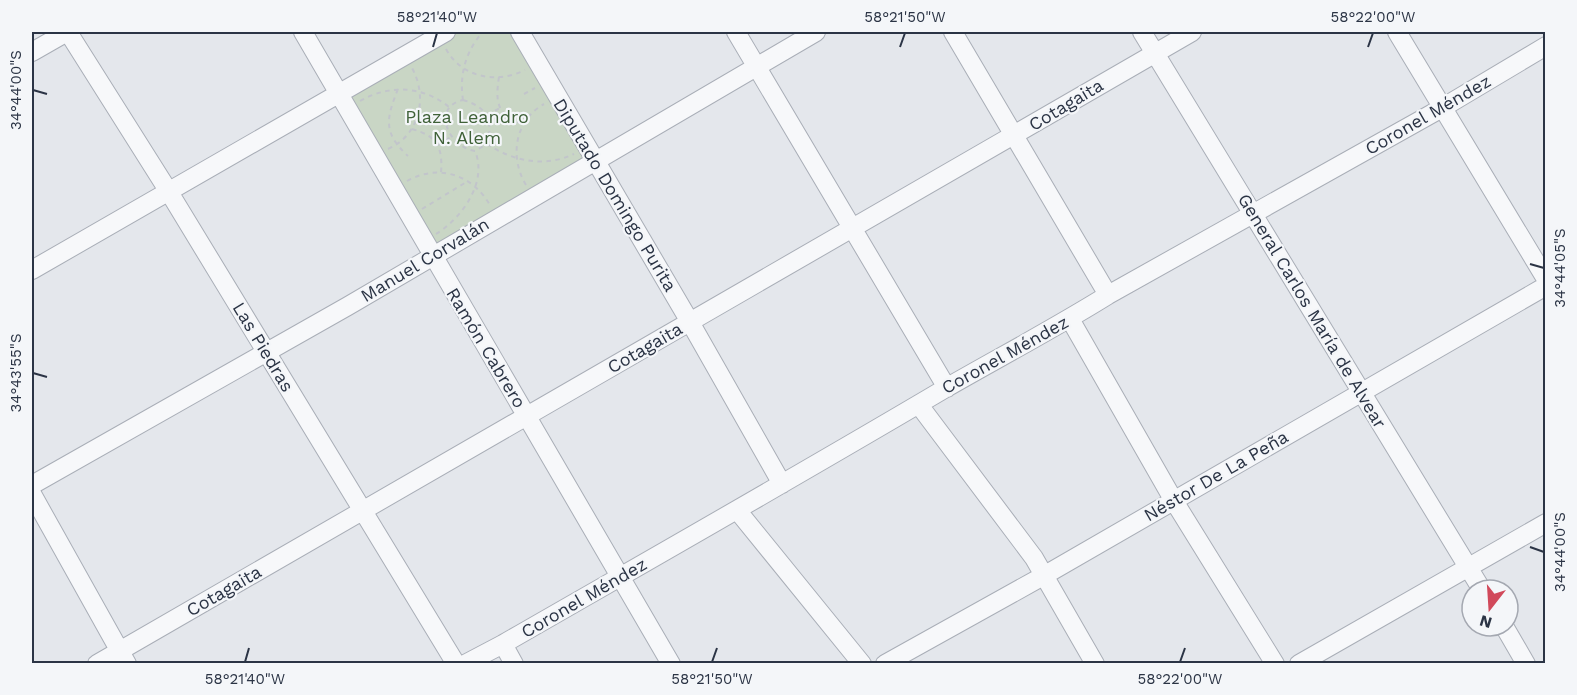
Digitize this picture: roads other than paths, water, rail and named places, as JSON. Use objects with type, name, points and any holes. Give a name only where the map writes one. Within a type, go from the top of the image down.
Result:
[{"type":"street","points":[[32,52],[67,32]]},
{"type":"street","name":"Las Piedras","points":[[67,32],[169,192],[456,663]]},
{"type":"street","name":"Ramón Cabrero","points":[[303,32],[671,663]]},
{"type":"street","name":"Diputado Domingo Purita","points":[[520,32],[782,484]]},
{"type":"street","points":[[736,32],[947,388]]},
{"type":"street","name":"Manuel Corvalán","points":[[32,485],[266,352],[428,248],[494,219],[534,197],[816,32]]},
{"type":"street","points":[[953,32],[1108,295]]},
{"type":"street","name":"General Carlos María de Alvear","points":[[1142,32],[1474,578]]},
{"type":"street","name":"Cotagaita","points":[[97,663],[124,657],[527,416],[1192,32]]},
{"type":"street","points":[[1397,32],[1545,279]]},
{"type":"street","points":[[32,270],[443,33]]},
{"type":"street","name":"Coronel Méndez","points":[[465,663],[620,577],[1108,295],[1442,108],[1545,46]]},
{"type":"street","name":"Néstor De La Peña","points":[[885,663],[1045,575],[1545,286]]},
{"type":"street","points":[[1070,319],[1174,501],[1275,663]]},
{"type":"street","points":[[919,405],[1045,575],[1095,663]]},
{"type":"street","points":[[32,494],[124,657]]},
{"type":"street","points":[[737,510],[862,663]]},
{"type":"street","points":[[1299,663],[1545,523]]},
{"type":"street","points":[[1511,638],[1526,663]]},
{"type":"street","points":[[502,644],[514,663]]},
{"type":"park label","name":"Plaza Leandro N. Alem","points":[[467,127]]}]
